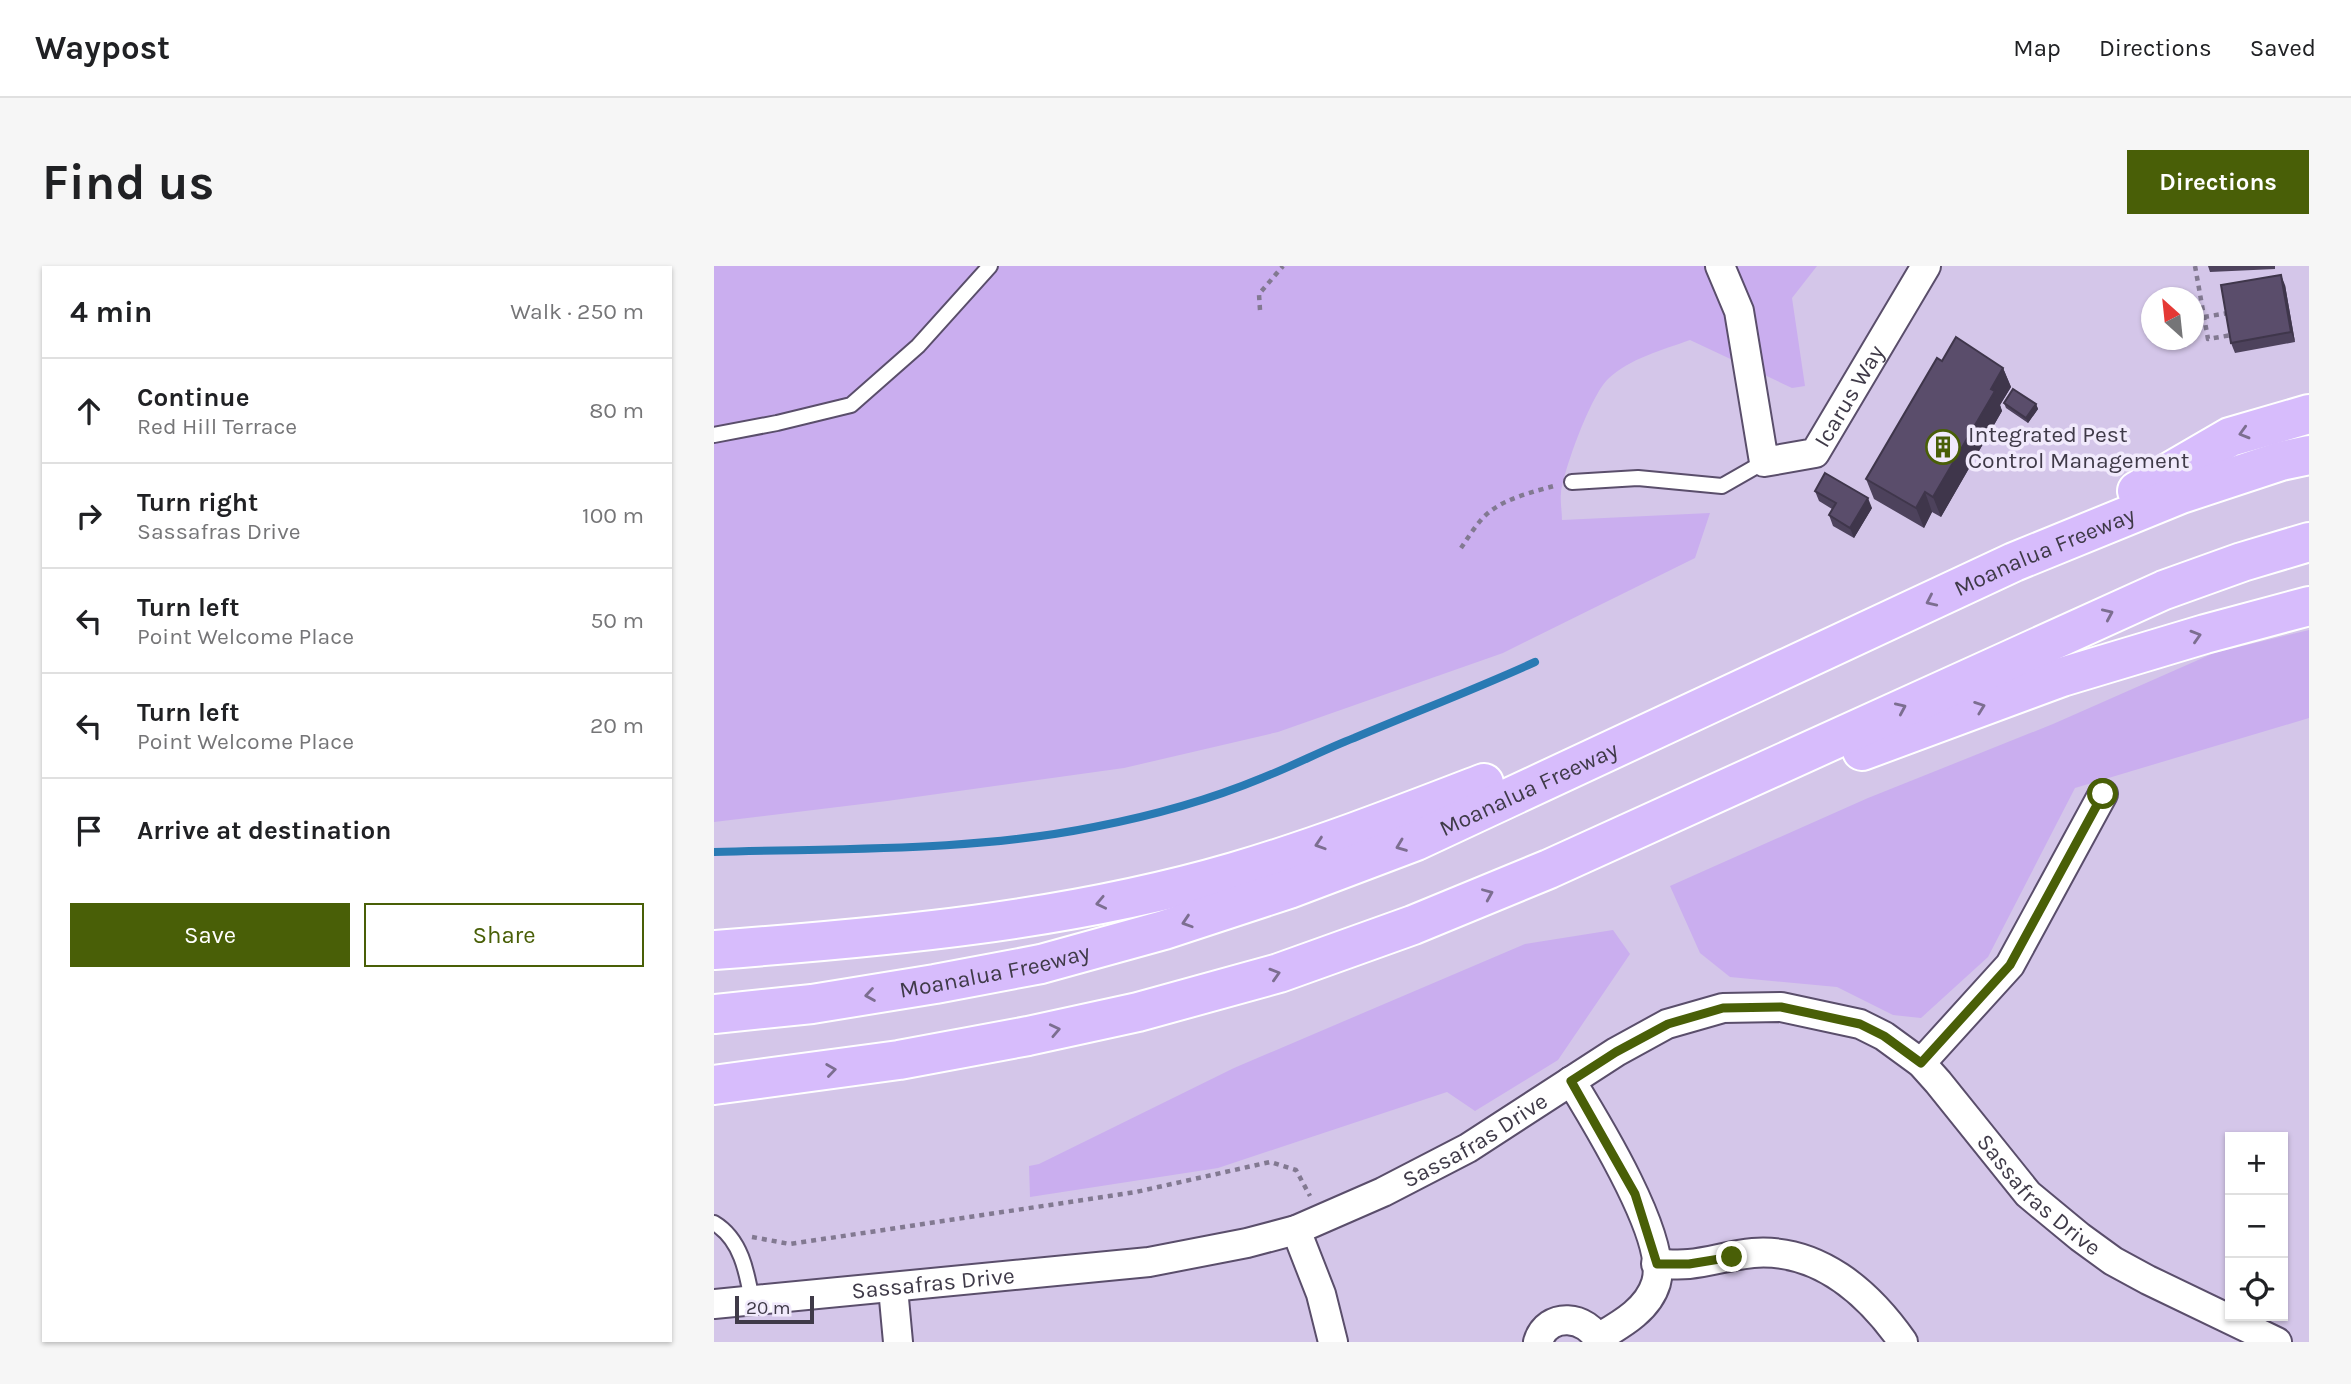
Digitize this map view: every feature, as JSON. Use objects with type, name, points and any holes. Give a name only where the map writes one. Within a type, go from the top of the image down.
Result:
[{"type":"highway","points":[[2014,562],[2230,437],[2309,414]]},
{"type":"highway","name":"Moanalua Freeway","points":[[714,1014],[812,1004],[1041,964],[1164,930],[1277,894],[1416,841],[2014,562],[2181,494],[2281,461],[2309,455]]},
{"type":"highway","points":[[1549,869],[2164,590],[2309,542]]},
{"type":"highway","points":[[714,1087],[899,1060],[1028,1036],[1138,1012],[1291,969],[1413,925],[1549,869],[2062,677],[2309,606]]},
{"type":"highway","points":[[714,950],[856,939],[1052,913],[1232,872],[1352,834],[1797,664]]},
{"type":"highway","points":[[714,938],[853,932],[1052,913]]},
{"type":"street","points":[[1720,266],[1739,311],[1764,462]]},
{"type":"street","name":"Icarus Way","points":[[1764,462],[1815,453],[1926,266]]},
{"type":"street","points":[[1921,1063],[2010,965],[2103,794]]},
{"type":"street","name":"Sassafras Drive","points":[[714,1304],[1149,1262],[1247,1242],[1308,1225],[1383,1192],[1468,1148],[1616,1052],[1668,1024],[1723,1008],[1781,1007],[1860,1024],[1884,1036],[1921,1063],[2028,1194],[2080,1237],[2113,1261],[2148,1280],[2277,1342]]},
{"type":"street","points":[[1538,1342],[1546,1328],[1554,1322],[1564,1320],[1575,1320],[1584,1324],[1593,1330],[1599,1340],[1642,1306],[1657,1281],[1657,1264],[1635,1194],[1571,1081]]},
{"type":"street","points":[[1308,1225],[1333,1342]]},
{"type":"street","points":[[1657,1264],[1689,1264],[1753,1253],[1796,1256],[1833,1271],[1849,1282],[1903,1342]]},
{"type":"street","points":[[893,1288],[898,1342]]},
{"type":"lane","points":[[714,435],[851,405],[918,346],[990,266]]},
{"type":"lane","points":[[1572,482],[1638,478],[1722,486],[1764,462]]},
{"type":"lane","points":[[719,1226],[731,1238],[744,1263],[752,1301]]},
{"type":"path","points":[[1260,310],[1259,294],[1283,266]]},
{"type":"path","points":[[2195,266],[2199,287]]},
{"type":"path","points":[[2228,313],[2204,317],[2208,340],[2232,335]]},
{"type":"path","points":[[1461,548],[1492,510],[1533,491],[1572,482]]},
{"type":"path","points":[[719,1226],[790,1244],[1136,1192],[1270,1162],[1296,1170],[1303,1181],[1308,1225]]},
{"type":"shaded area","points":[[714,266],[1817,266],[1792,298],[1805,386],[1792,388],[1690,340],[1636,360],[1608,379],[1594,400],[1579,433],[1563,482],[1562,520],[1710,513],[1695,558],[1503,653],[1278,732],[1124,768],[714,822]]},
{"type":"shaded area","points":[[2309,630],[2309,718],[2075,788],[1988,957],[1921,1018],[1893,1015],[1837,987],[1730,977],[1700,953],[1670,886],[1868,798],[2053,724],[2214,653]]},
{"type":"shaded area","points":[[1613,930],[1630,954],[1558,1060],[1475,1111],[1447,1092],[1218,1168],[1030,1197],[1029,1166],[1039,1164],[1234,1068],[1525,944]]},
{"type":"building","points":[[2281,275],[2291,332],[2231,343],[2221,285]]},
{"type":"building","name":"Integrated Pest Control Management","points":[[1956,337],[2003,368],[1991,389],[1995,391],[1933,497],[1925,492],[1916,508],[1866,479],[1937,358],[1942,361]]},
{"type":"building","points":[[2013,389],[2036,404],[2026,418],[2004,403]]},
{"type":"building","points":[[1825,473],[1868,498],[1850,528],[1829,515],[1836,503],[1815,491]]},
{"type":"waterway","points":[[714,852],[952,845],[1047,835],[1137,818],[1242,786],[1535,662]]},
{"type":"place","name":"Integrated Pest Control Management","points":[[1943,447]]},
{"type":"route","points":[[1732,1257],[1689,1264],[1657,1264],[1635,1194],[1571,1081],[1643,1036],[1695,1014],[1723,1008],[1781,1007],[1860,1024],[1884,1036],[1921,1063],[2010,965],[2103,794]]}]
